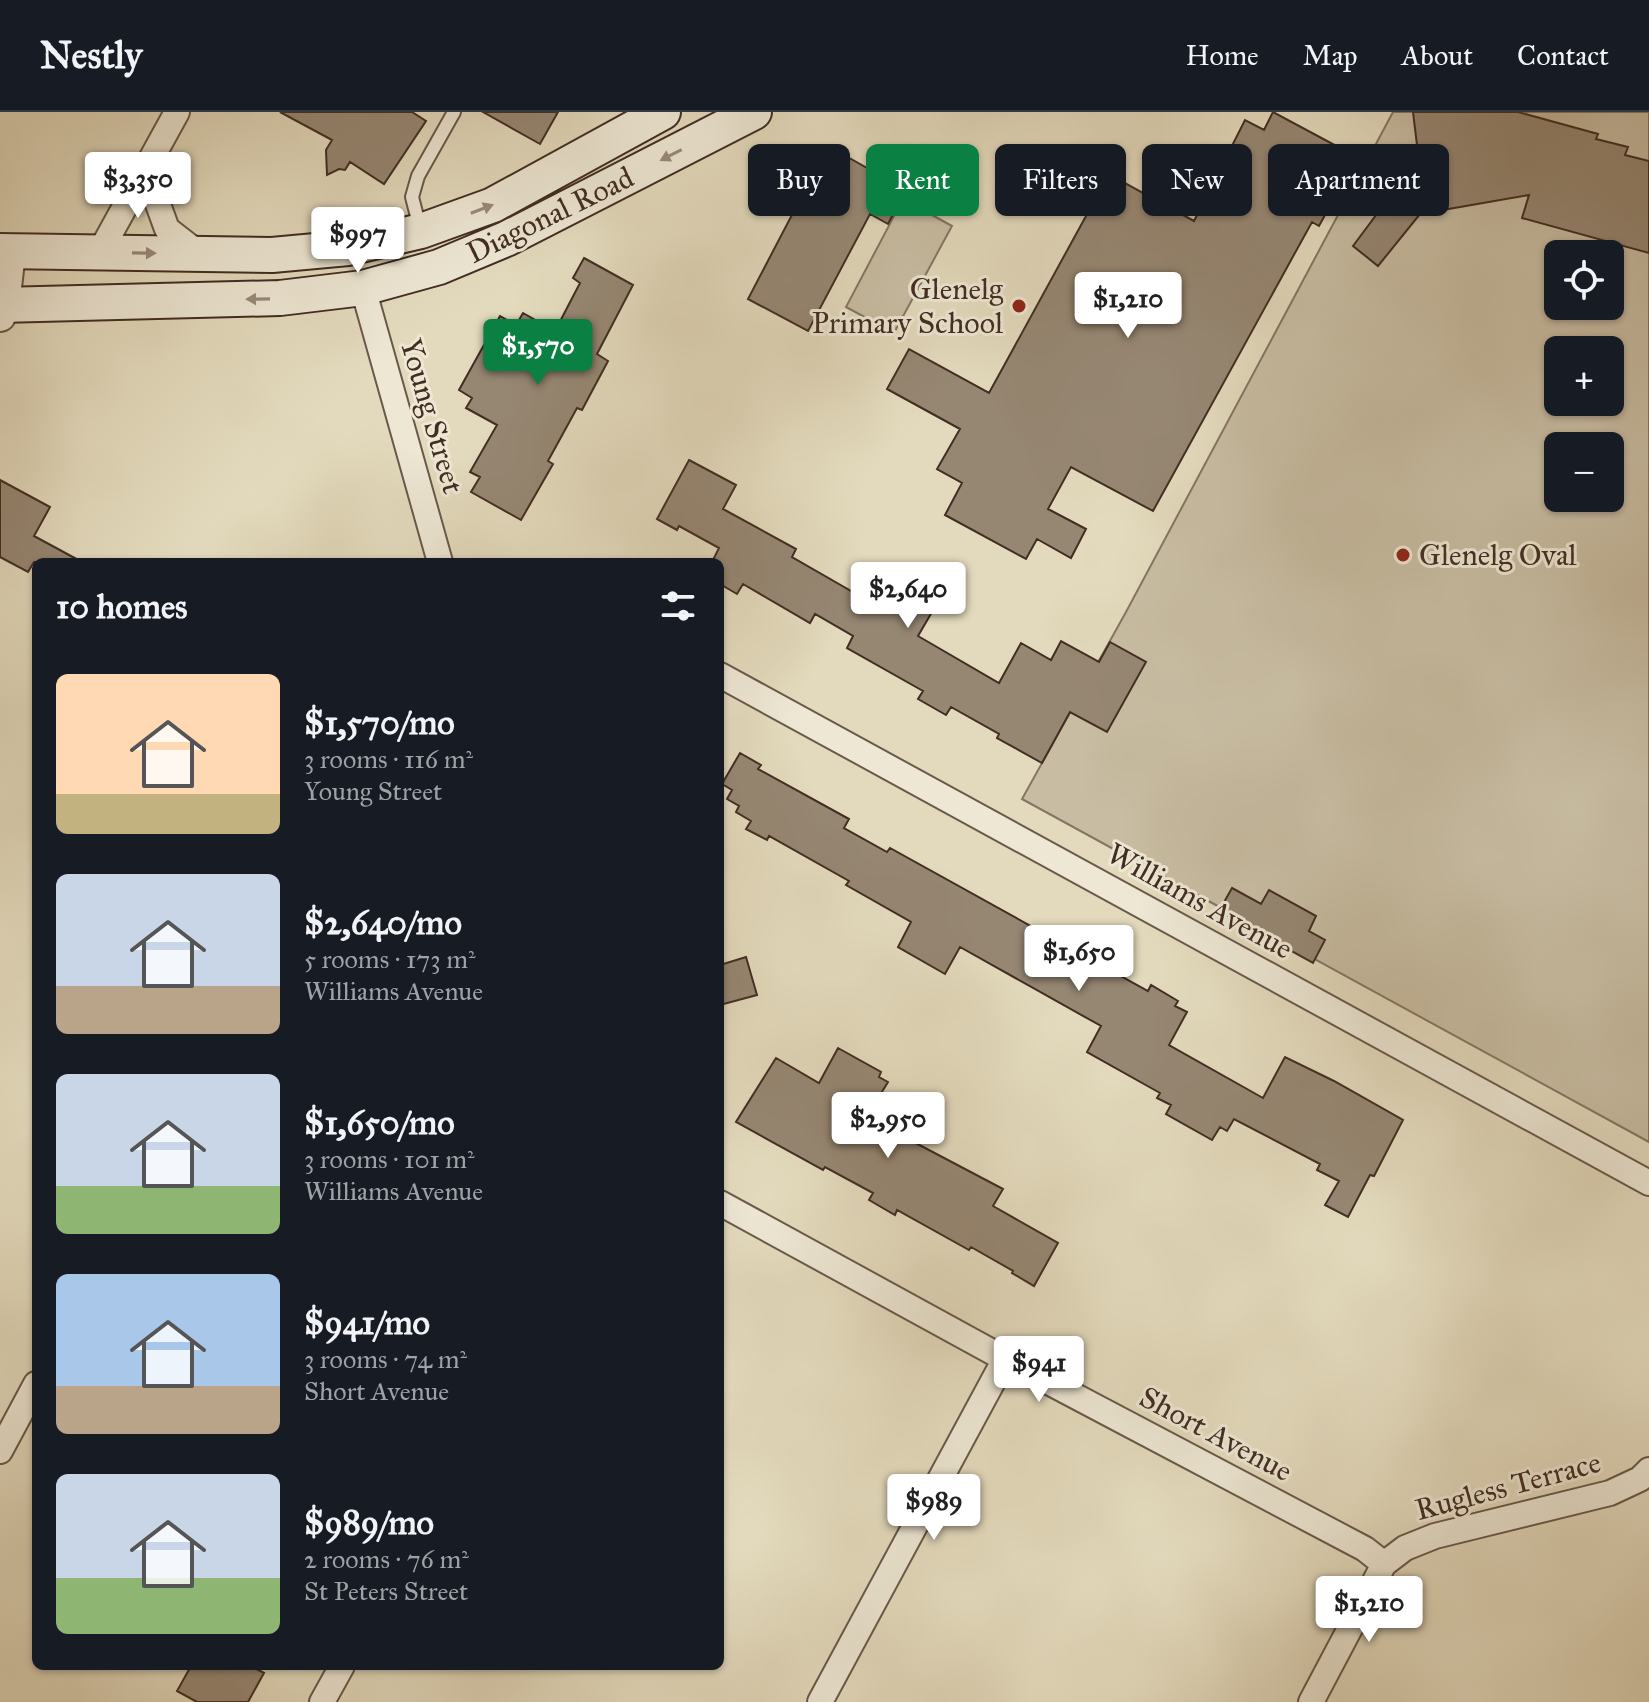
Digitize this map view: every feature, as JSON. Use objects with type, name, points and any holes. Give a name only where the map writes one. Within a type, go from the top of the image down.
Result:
[{"type":"main road","name":"Diagonal Road","points":[[5,251],[272,255],[348,248],[421,231],[493,205],[663,112]]},
{"type":"main road","name":"Diagonal Road","points":[[1,309],[280,298],[363,288],[439,267],[506,239],[754,112]]},
{"type":"street","points":[[100,252],[177,112]]},
{"type":"street","points":[[156,152],[152,188],[167,229],[198,253]]},
{"type":"street","points":[[1,309],[5,251]]},
{"type":"street","name":"Young Street","points":[[363,288],[439,558]]},
{"type":"street","name":"Williams Avenue","points":[[724,677],[1649,1183]]},
{"type":"street","name":"Short Avenue","points":[[724,1205],[1005,1359],[1342,1537],[1384,1564]]},
{"type":"street","points":[[820,1702],[1005,1359]]},
{"type":"street","points":[[0,1451],[32,1391]]},
{"type":"street","name":"Rugless Terrace","points":[[1384,1564],[1405,1548],[1435,1536],[1610,1493],[1640,1479],[1649,1470]]},
{"type":"street","points":[[1311,1702],[1384,1564]]},
{"type":"street","points":[[322,1702],[340,1670]]},
{"type":"lane","points":[[421,231],[412,197],[418,176],[454,112]]},
{"type":"shaded area","name":"Glenelg Oval","points":[[1393,112],[1649,112],[1649,1142],[1022,799],[1126,612],[1337,216],[1449,216],[1449,144],[1376,144]]},
{"type":"shaded area","points":[[894,216],[934,216],[952,226],[894,333],[846,307]]},
{"type":"building","points":[[280,112],[412,112],[426,121],[384,184],[350,162],[345,170],[339,169],[327,175],[326,150],[332,140]]},
{"type":"building","points":[[483,112],[558,112],[540,144]]},
{"type":"building","points":[[1273,112],[1333,144],[1268,144],[1268,216],[1325,216],[1319,226],[1312,222],[1153,511],[1071,467],[1048,509],[1086,529],[1071,558],[1037,539],[1026,559],[945,515],[962,483],[937,469],[960,429],[887,389],[909,349],[989,393],[1086,216],[1126,216],[1126,184],[1142,192],[1142,216],[1185,216],[1194,221],[1197,216],[1252,216],[1252,144],[1233,144],[1245,120],[1264,130]]},
{"type":"building","points":[[1413,112],[1518,112],[1598,134],[1596,139],[1628,147],[1625,155],[1649,161],[1649,253],[1624,246],[1624,240],[1602,240],[1522,218],[1529,195],[1449,209],[1449,144],[1417,144]]},
{"type":"building","points":[[850,158],[866,167],[866,216],[869,216],[808,331],[748,299],[791,216],[850,216]]},
{"type":"building","points":[[874,216],[892,216],[888,224]]},
{"type":"building","points":[[1375,216],[1418,216],[1378,266],[1353,246]]},
{"type":"building","points":[[584,258],[633,285],[597,354],[608,361],[582,410],[577,408],[548,461],[553,464],[521,520],[471,492],[480,477],[470,472],[497,425],[466,408],[472,398],[459,390],[500,316],[516,325],[523,313],[555,331],[580,283],[573,278]]},
{"type":"building","points":[[689,460],[736,485],[723,509],[796,549],[792,557],[872,603],[892,572],[942,595],[918,636],[999,683],[1021,643],[1051,660],[1061,641],[1099,662],[1110,642],[1146,662],[1107,732],[1070,712],[1042,763],[951,707],[946,715],[918,699],[923,691],[847,648],[853,636],[815,614],[810,623],[743,584],[737,594],[724,586],[724,558],[714,558],[719,548],[679,526],[677,530],[657,519]]},
{"type":"building","points":[[0,480],[50,507],[34,536],[75,558],[32,558],[28,572],[0,557]]},
{"type":"building","points":[[740,753],[761,765],[758,769],[849,819],[844,828],[887,852],[890,848],[1148,991],[1151,985],[1178,1001],[1175,1006],[1187,1012],[1169,1045],[1263,1098],[1285,1057],[1403,1120],[1348,1217],[1325,1205],[1339,1181],[1317,1170],[1320,1164],[1234,1119],[1227,1131],[1220,1127],[1212,1140],[1166,1114],[1171,1105],[1157,1098],[1160,1093],[1087,1052],[1101,1026],[960,947],[945,974],[898,947],[911,922],[846,885],[849,881],[769,836],[767,840],[746,829],[751,821],[736,812],[739,806],[727,799],[732,790],[724,785]]},
{"type":"building","points":[[1232,888],[1261,904],[1269,890],[1316,916],[1309,931],[1325,940],[1313,963],[1219,911]]},
{"type":"building","points":[[746,957],[757,995],[724,1004],[724,964]]},
{"type":"building","points":[[838,1048],[881,1072],[879,1077],[888,1082],[880,1095],[885,1097],[872,1120],[1003,1189],[993,1206],[1058,1243],[1034,1286],[971,1247],[969,1250],[897,1210],[895,1215],[869,1200],[873,1193],[825,1167],[823,1170],[736,1122],[776,1058],[819,1083]]},
{"type":"building","points":[[189,1670],[258,1670],[264,1673],[248,1702],[197,1702],[177,1691]]},
{"type":"place","name":"Glenelg Primary School","points":[[1019,306]]},
{"type":"place","name":"Glenelg Oval","points":[[1403,555]]}]
